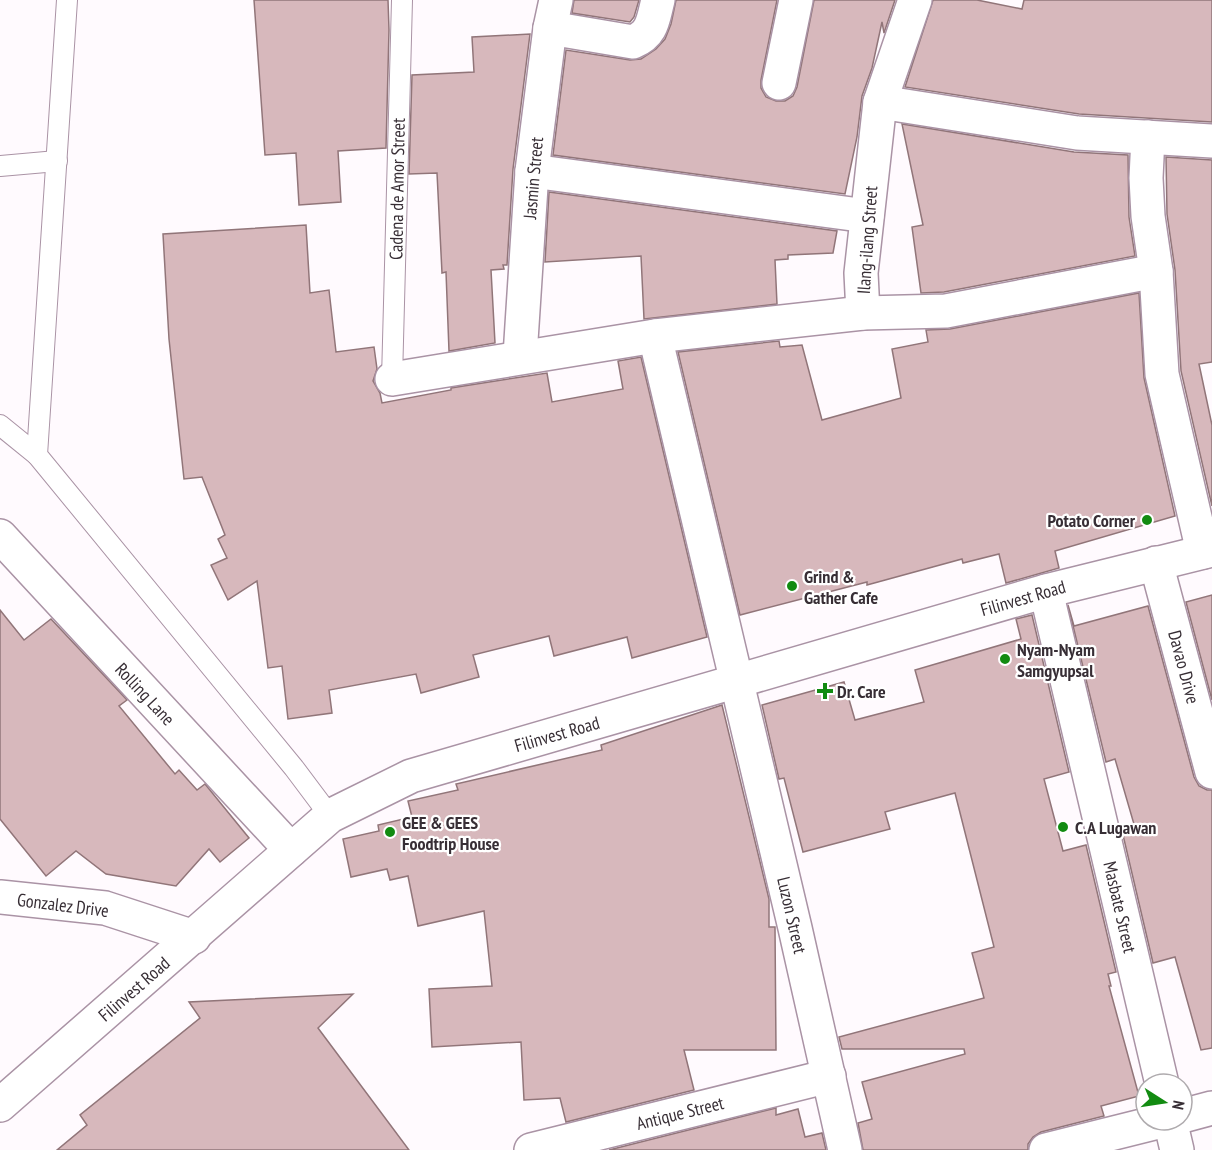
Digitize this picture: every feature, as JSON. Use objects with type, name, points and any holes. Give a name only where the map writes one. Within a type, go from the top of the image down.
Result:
[{"type":"street","points":[[553,14],[633,42],[643,38],[651,28],[657,0]]},
{"type":"street","points":[[779,83],[796,0]]},
{"type":"street","name":"Ilang-ilang Street","points":[[392,378],[655,336],[863,313],[861,273],[880,102],[915,0]]},
{"type":"street","name":"Jasmin Street","points":[[520,356],[532,171],[553,14]]},
{"type":"street","points":[[880,102],[1077,132],[1212,141]]},
{"type":"street","points":[[1148,137],[1147,206],[1156,271],[1162,374],[1207,551]]},
{"type":"street","points":[[532,171],[867,216]]},
{"type":"street","points":[[863,313],[946,311],[1156,271]]},
{"type":"street","points":[[655,336],[737,681]]},
{"type":"street","name":"Rolling Lane","points":[[0,536],[291,850]]},
{"type":"street","name":"Filinvest Road","points":[[0,1105],[330,816],[411,776],[1046,591],[1207,551]]},
{"type":"street","name":"Davao Drive","points":[[1156,562],[1212,772]]},
{"type":"street","name":"Masbate Street","points":[[1046,591],[1158,1072]]},
{"type":"street","name":"Luzon Street","points":[[737,681],[845,1150]]},
{"type":"street","name":"Gonzalez Drive","points":[[0,897],[105,908],[194,937]]},
{"type":"street","name":"Antique Street","points":[[542,1149],[829,1076]]},
{"type":"street","points":[[1194,1113],[1212,1108]]},
{"type":"street","points":[[1046,1150],[1134,1128]]},
{"type":"street","points":[[1172,1132],[1177,1150]]},
{"type":"lane","points":[[37,455],[68,0]]},
{"type":"lane","name":"Cadena de Amor Street","points":[[392,378],[402,0]]},
{"type":"lane","points":[[0,166],[57,161]]},
{"type":"lane","points":[[0,425],[37,455],[294,768],[330,816]]},
{"type":"building","points":[[254,0],[388,0],[386,148],[338,151],[341,202],[299,205],[296,153],[265,155]]},
{"type":"building","points":[[574,0],[639,0],[634,17],[630,22],[572,13]]},
{"type":"building","points":[[676,0],[777,0],[761,88],[766,97],[776,101],[785,101],[793,96],[797,87],[814,0],[895,0],[884,33],[882,22],[872,68],[862,96],[857,137],[845,194],[553,155],[566,50],[630,60],[641,59],[656,49],[665,39]]},
{"type":"building","points":[[933,0],[977,0],[1022,9],[1024,0],[1212,0],[1212,122],[1079,114],[905,87]]},
{"type":"building","points":[[530,34],[513,169],[507,265],[503,265],[504,269],[491,270],[495,343],[449,351],[446,272],[442,273],[437,173],[409,174],[412,75],[474,72],[472,37]]},
{"type":"building","points":[[902,124],[1074,152],[1128,155],[1129,217],[1135,256],[944,292],[921,293],[912,227],[923,225]]},
{"type":"building","points":[[1166,157],[1212,160],[1212,362],[1199,364],[1212,425],[1212,506],[1181,371],[1175,270],[1167,214]]},
{"type":"building","points":[[549,192],[837,231],[833,253],[788,255],[788,259],[775,260],[777,304],[644,319],[641,256],[545,262]]},
{"type":"building","points":[[306,225],[310,293],[329,290],[336,352],[374,347],[377,369],[373,381],[380,393],[382,403],[451,390],[451,388],[547,373],[552,402],[623,389],[618,361],[641,357],[707,637],[632,658],[627,637],[554,656],[549,636],[473,655],[479,677],[421,693],[416,674],[329,690],[332,713],[288,719],[282,666],[268,668],[257,581],[228,600],[211,565],[227,558],[218,539],[225,535],[202,477],[184,479],[169,339],[163,234]]},
{"type":"building","points":[[1139,293],[1144,378],[1175,516],[1055,551],[1059,568],[1006,583],[999,554],[963,563],[962,559],[867,585],[867,582],[740,615],[678,352],[779,341],[780,347],[802,345],[822,420],[901,398],[892,349],[928,342],[926,330],[950,329]]},
{"type":"building","points":[[1212,595],[1212,700],[1186,602]]},
{"type":"building","points":[[1068,605],[1074,626],[1148,606],[1194,777],[1199,786],[1212,790],[1212,1048],[1201,1050],[1175,957],[1153,963],[1123,835],[1136,831],[1115,759],[1106,762]]},
{"type":"building","points":[[0,610],[24,640],[51,619],[127,700],[119,706],[175,774],[179,770],[197,790],[205,784],[249,838],[220,862],[209,849],[176,886],[106,874],[76,851],[46,876],[0,819]]},
{"type":"building","points":[[1032,615],[1069,772],[1044,779],[1063,851],[1086,845],[1116,972],[1108,974],[1111,986],[1109,986],[1134,1078],[1134,1097],[1101,1106],[1104,1116],[1041,1132],[1033,1137],[1028,1144],[1028,1150],[863,1150],[858,1123],[872,1119],[862,1082],[965,1054],[964,1049],[842,1049],[839,1037],[984,998],[972,953],[994,947],[955,793],[885,812],[890,829],[803,852],[784,778],[779,779],[762,705],[844,682],[855,720],[924,702],[915,670],[1021,639],[1016,619]]},
{"type":"building","points":[[722,705],[769,899],[769,927],[775,927],[776,1050],[684,1050],[694,1090],[566,1122],[560,1098],[524,1100],[521,1042],[432,1047],[429,989],[492,986],[484,911],[418,926],[408,876],[390,880],[387,869],[351,877],[343,839],[379,831],[378,825],[412,817],[408,801],[458,790],[456,784],[602,750],[601,745]]},
{"type":"building","points":[[353,994],[318,1028],[409,1150],[57,1150],[87,1125],[80,1115],[200,1018],[189,1002]]},
{"type":"building","points":[[776,1108],[776,1115],[798,1109],[805,1137],[822,1133],[826,1150],[609,1150]]},
{"type":"place","name":"Potato Corner","points":[[1147,520]]},
{"type":"place","name":"Grind & Gather Cafe","points":[[792,586]]},
{"type":"place","name":"Nyam-Nyam Samgyupsal","points":[[1005,659]]},
{"type":"place","name":"Dr. Care","points":[[825,691]]},
{"type":"place","name":"C.A Lugawan","points":[[1063,827]]},
{"type":"place","name":"GEE & GEES Foodtrip House","points":[[390,832]]}]
